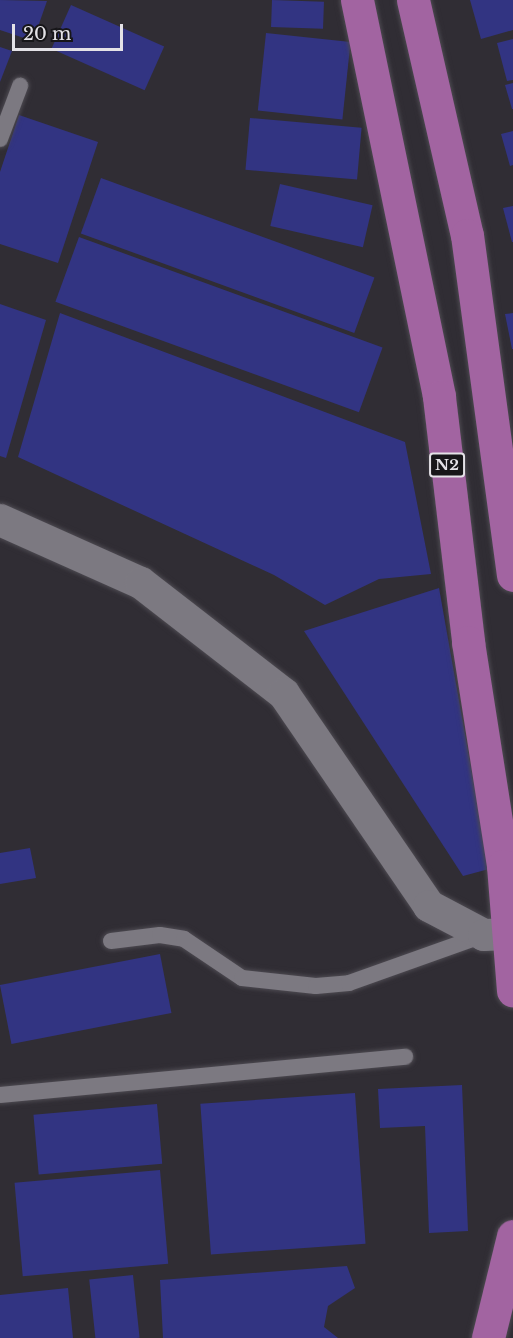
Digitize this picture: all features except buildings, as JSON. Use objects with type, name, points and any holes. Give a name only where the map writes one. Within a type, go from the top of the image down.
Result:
[{"type":"highway","name":"N2","points":[[357,0],[440,397],[497,934],[513,991]]},
{"type":"highway","points":[[413,0],[467,235],[513,575]]},
{"type":"highway","points":[[489,1338],[513,1236]]},
{"type":"street","points":[[0,520],[141,583],[284,694],[429,906],[497,934]]},
{"type":"lane","points":[[0,139],[20,86]]},
{"type":"lane","points":[[111,941],[160,935],[184,939],[242,978],[316,986],[349,983],[497,934]]},
{"type":"lane","points":[[0,1095],[405,1057]]}]
